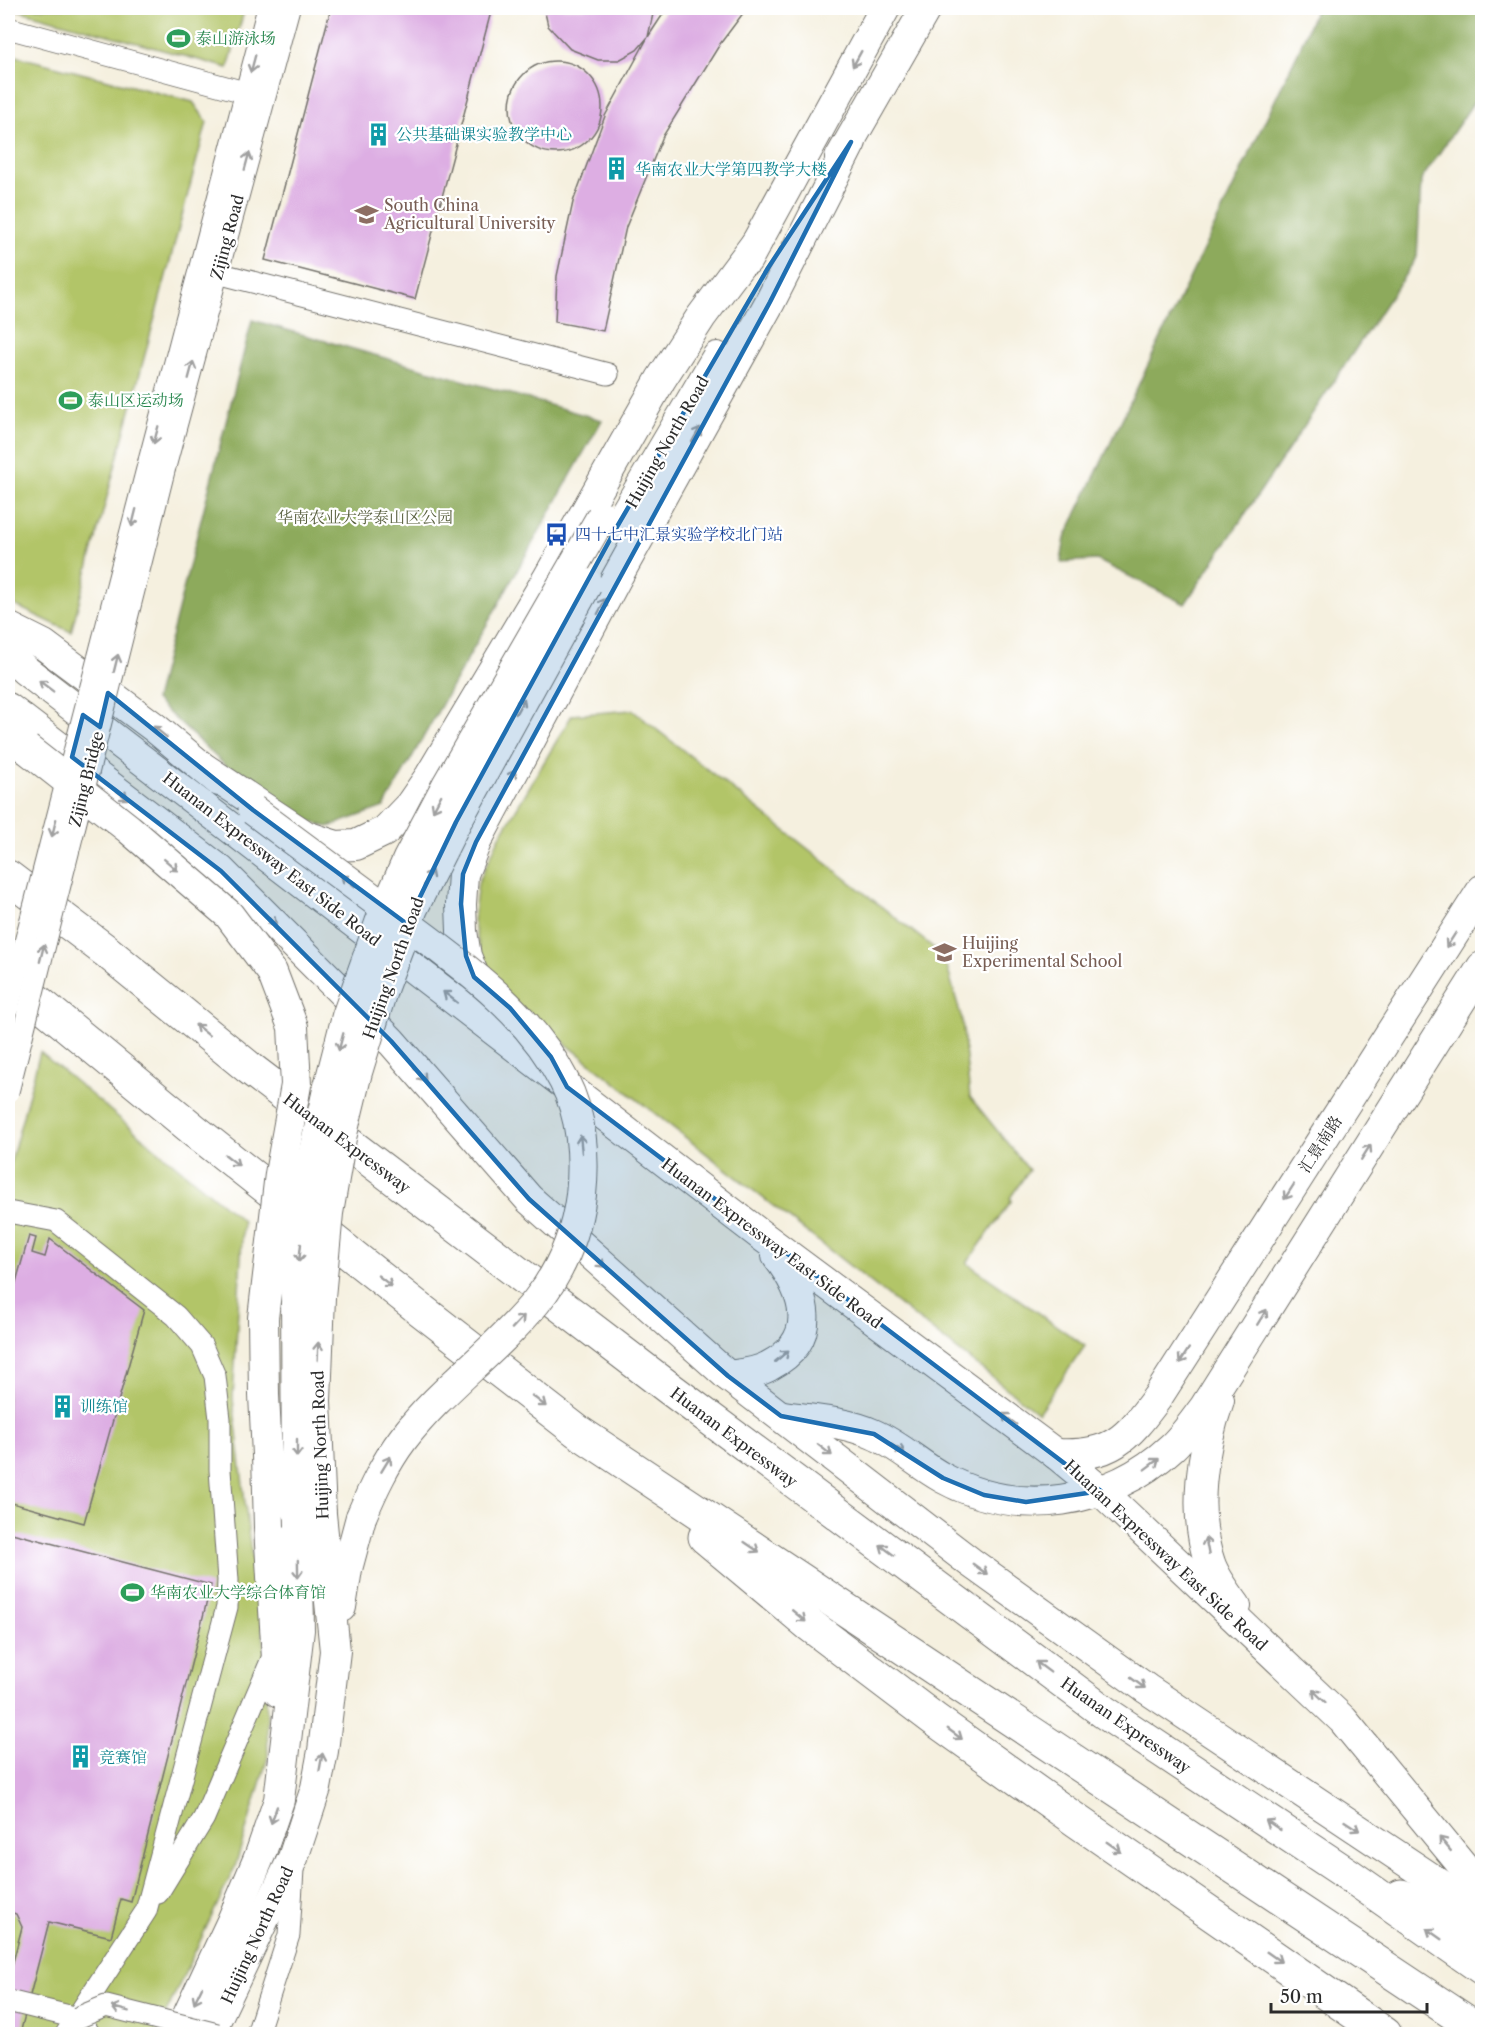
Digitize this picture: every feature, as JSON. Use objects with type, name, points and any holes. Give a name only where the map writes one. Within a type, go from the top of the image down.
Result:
[{"type":"highway","points":[[8,866],[106,951]]},
{"type":"highway","name":"Huanan Expressway","points":[[8,877],[106,951],[248,1066],[669,1389],[1104,1712],[1349,1875],[1482,1968]]},
{"type":"highway","points":[[8,977],[194,1130],[577,1431],[810,1625],[934,1719],[1077,1821],[1385,2034]]},
{"type":"highway","points":[[8,994],[194,1130]]},
{"type":"highway","points":[[577,1431],[1482,2032]]},
{"type":"highway","points":[[1349,1875],[1445,1913],[1482,1936]]},
{"type":"street","name":"Zijing Road","points":[[255,95],[268,8]]},
{"type":"street","name":"Zijing Road","points":[[157,464],[255,95],[289,8]]},
{"type":"street","name":"Huijing North Road","points":[[179,2034],[224,1940],[260,1855],[279,1800],[299,1630],[309,1512],[320,1298],[328,1213],[341,1138],[357,1072],[383,987],[413,908],[610,520],[647,440],[885,8]]},
{"type":"street","name":"Huijing North Road","points":[[610,520],[850,142],[926,8]]},
{"type":"street","points":[[8,28],[255,95]]},
{"type":"street","points":[[546,1071],[486,1003],[474,976],[466,956],[462,932],[463,874],[476,842],[616,579],[770,302],[850,142]]},
{"type":"street","points":[[205,769],[306,836],[336,846],[356,845],[385,831],[410,805],[429,777],[548,578],[682,345],[757,243]]},
{"type":"street","points":[[208,271],[608,374]]},
{"type":"street","name":"Zijing Bridge","points":[[8,1008],[72,757],[157,464]]},
{"type":"street","name":"Zijing Bridge","points":[[8,1092],[157,464]]},
{"type":"street","points":[[8,627],[44,645],[154,727],[253,810],[450,957],[510,1008],[550,1057],[574,1105],[583,1161],[579,1209],[563,1260],[538,1300],[402,1440],[385,1465],[361,1517],[347,1569],[335,1651]]},
{"type":"street","name":"Huanan Expressway East Side Road","points":[[8,654],[25,670],[546,1071],[762,1236],[1056,1454],[1101,1491],[1343,1720],[1482,1889]]},
{"type":"street","points":[[8,708],[220,871],[391,1041],[529,1199],[728,1376],[970,1562],[1147,1689],[1482,1912]]},
{"type":"street","points":[[17,742],[129,829],[229,915],[272,972],[294,1027],[296,1085],[280,1174],[263,1318],[275,1651],[285,1758]]},
{"type":"street","name":"汇景南路","points":[[1056,1454],[1079,1455],[1106,1450],[1124,1438],[1141,1420],[1482,890]]},
{"type":"street","points":[[781,1416],[851,1427],[874,1434],[943,1478],[984,1496],[1026,1502],[1065,1499],[1101,1491],[1127,1481],[1174,1446],[1204,1408],[1482,967]]},
{"type":"street","points":[[8,1212],[56,1221],[176,1316],[202,1346],[215,1376],[220,1419],[220,1470],[228,1580],[227,1607],[146,1911]]},
{"type":"street","points":[[728,1376],[768,1367],[785,1355],[798,1340],[805,1321],[803,1303],[797,1286],[762,1236]]},
{"type":"street","points":[[1231,1366],[1207,1437],[1202,1467],[1201,1502],[1204,1532],[1210,1563],[1222,1587],[1268,1649]]},
{"type":"street","name":"Huijing North Road","points":[[209,2034],[293,1858],[316,1788],[323,1751],[335,1651],[309,1512]]},
{"type":"street","points":[[78,2029],[146,1911],[204,1818],[275,1651]]},
{"type":"street","points":[[257,2034],[288,1935],[293,1858]]},
{"type":"street","points":[[8,2001],[78,2029]]},
{"type":"street","points":[[78,2029],[106,2006],[217,2034]]},
{"type":"highlighted area","points":[[851,142],[770,302],[476,842],[463,874],[461,904],[466,956],[474,977],[510,1008],[551,1057],[567,1087],[1101,1491],[1026,1502],[984,1495],[943,1478],[874,1434],[781,1416],[728,1376],[529,1199],[391,1041],[221,871],[72,757],[83,715],[100,727],[108,693],[253,810],[407,924],[456,822],[618,525],[768,268]]},
{"type":"green space","name":"泰山游泳场","points":[[10,8],[245,8],[228,68]]},
{"type":"green space","points":[[1316,8],[1482,8],[1482,90],[1421,180],[1417,257],[1185,604],[1097,560],[1061,562],[1065,538],[1299,50]]},
{"type":"green space","name":"泰山区运动场","points":[[8,54],[193,102],[207,122],[71,632],[8,602]]},
{"type":"green space","name":"华南农业大学泰山区公园","points":[[252,320],[602,420],[384,807],[328,827],[274,811],[155,700]]},
{"type":"green space","points":[[632,710],[944,956],[962,1020],[970,1097],[1029,1170],[1010,1198],[1012,1200],[967,1263],[1085,1346],[1038,1413],[488,983],[473,921],[478,883],[499,838],[572,715]]},
{"type":"green space","name":"华南农业大学综合体育馆","points":[[40,1052],[243,1221],[233,1399],[265,1648],[268,1757],[235,1867],[156,2034],[8,2034],[8,1172]]},
{"type":"building","name":"公共基础课实验教学中心","points":[[331,8],[492,8],[415,299],[265,260]]},
{"type":"building","points":[[544,8],[653,8],[653,14],[648,37],[637,50],[619,60],[598,60],[570,49],[548,26]]},
{"type":"building","name":"华南农业大学第四教学大楼","points":[[667,8],[747,8],[720,44],[663,136],[626,227],[603,331],[555,322],[557,276],[573,202],[605,116],[648,37]]},
{"type":"building","points":[[556,61],[574,64],[589,74],[599,89],[602,107],[599,125],[589,140],[574,150],[556,153],[538,150],[523,140],[513,125],[510,107],[513,89],[523,74],[538,64]]},
{"type":"building","name":"训练馆","points":[[29,1236],[36,1238],[32,1253],[45,1257],[50,1239],[144,1310],[84,1523],[8,1502],[8,1310]]},
{"type":"building","name":"竞赛馆","points":[[8,1532],[211,1585],[131,1902],[121,1899],[111,1937],[49,1922],[20,2034],[8,2034],[8,1981],[22,1927],[16,1914],[8,1911]]},
{"type":"place","name":"泰山游泳场","points":[[178,38]]},
{"type":"place","name":"公共基础课实验教学中心","points":[[378,134]]},
{"type":"place","name":"华南农业大学第四教学大楼","points":[[617,169]]},
{"type":"place","name":"South China Agricultural University","points":[[366,214]]},
{"type":"place","name":"泰山区运动场","points":[[70,400]]},
{"type":"place","name":"四十七中汇景实验学校北门站","points":[[557,534]]},
{"type":"place","name":"Huijing Experimental School","points":[[944,952]]},
{"type":"place","name":"训练馆","points":[[62,1406]]},
{"type":"place","name":"华南农业大学综合体育馆","points":[[132,1592]]},
{"type":"place","name":"竞赛馆","points":[[81,1757]]}]
